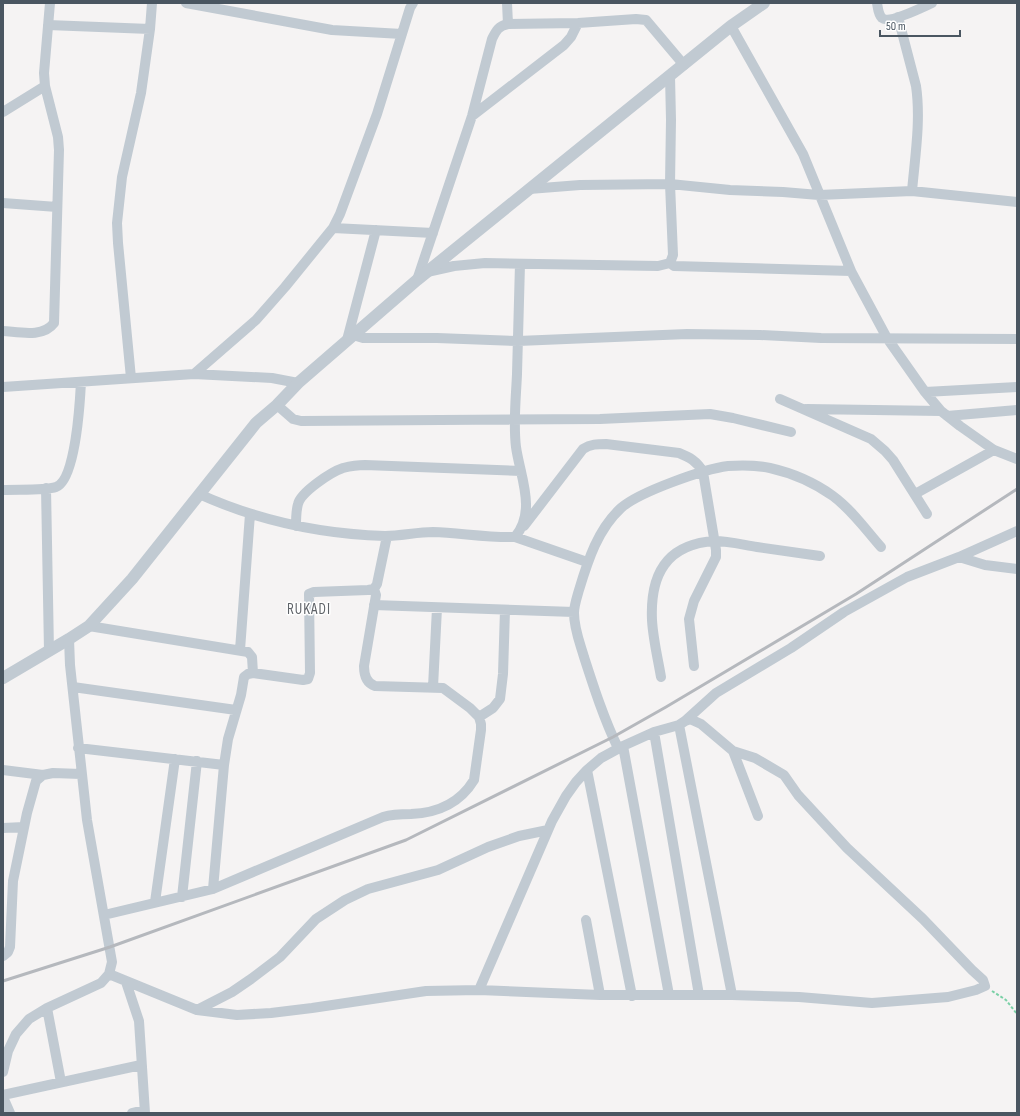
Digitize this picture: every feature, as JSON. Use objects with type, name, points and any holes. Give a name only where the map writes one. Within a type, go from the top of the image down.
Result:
[{"type":"street","points":[[3,331],[38,332],[50,328],[54,323],[59,150],[58,137],[45,86],[44,73],[50,3]]},
{"type":"street","points":[[131,378],[118,251],[117,223],[122,177],[141,93],[152,3]]},
{"type":"street","points":[[186,3],[332,30],[402,34]]},
{"type":"street","points":[[194,374],[256,320],[285,288],[333,228],[340,214],[377,114],[413,3]]},
{"type":"street","points":[[507,3],[508,24]]},
{"type":"street","points":[[3,678],[70,639],[89,626],[132,579],[256,422],[277,405],[298,383],[426,272],[731,26],[764,3]]},
{"type":"street","points":[[876,3],[879,14],[882,18],[890,20],[932,3]]},
{"type":"street","points":[[898,17],[916,86],[917,98],[916,148],[912,191]]},
{"type":"street","points":[[417,280],[472,116],[492,39],[500,26],[508,24],[578,23],[636,19],[646,20],[684,65]]},
{"type":"street","points":[[472,116],[564,45],[571,37],[578,23]]},
{"type":"street","points":[[48,25],[150,29]]},
{"type":"street","points":[[731,26],[803,154],[851,270],[887,338],[926,392],[944,413],[994,450],[1017,459]]},
{"type":"street","points":[[670,76],[670,184],[673,255],[670,263]]},
{"type":"street","points":[[3,112],[45,86]]},
{"type":"street","points":[[530,189],[580,185],[670,184],[730,190],[819,195],[912,191],[1017,202]]},
{"type":"street","points":[[3,203],[57,207]]},
{"type":"street","points":[[333,228],[433,233]]},
{"type":"street","points":[[350,337],[376,230]]},
{"type":"street","points":[[426,272],[454,266],[485,263],[658,266],[670,263],[674,266],[851,270]]},
{"type":"street","points":[[520,264],[515,419],[516,446],[525,486],[526,509],[522,528]]},
{"type":"street","points":[[350,337],[518,341],[687,334],[1017,339]]},
{"type":"street","points":[[3,387],[194,374],[272,378],[298,383]]},
{"type":"street","points":[[3,490],[56,487],[64,481],[72,458],[80,411],[81,382]]},
{"type":"street","points":[[926,392],[1017,386]]},
{"type":"street","points":[[780,399],[876,443],[893,460],[927,514]]},
{"type":"street","points":[[277,405],[293,419],[301,421],[600,419],[710,414],[791,432]]},
{"type":"street","points":[[802,409],[944,413],[1017,410]]},
{"type":"street","points":[[515,537],[583,449],[588,445],[606,444],[679,452],[699,464],[703,472],[716,541],[716,557],[694,601],[689,619],[694,666]]},
{"type":"street","points":[[915,494],[994,450]]},
{"type":"street","points":[[296,526],[298,504],[301,498],[332,473],[348,467],[365,465],[521,471]]},
{"type":"street","points":[[669,995],[620,747],[589,672],[576,630],[574,612],[593,549],[605,526],[622,507],[647,492],[703,472],[727,466],[770,468],[802,479],[834,496],[851,512],[881,547]]},
{"type":"street","points":[[46,488],[49,651]]},
{"type":"street","points":[[199,494],[250,514],[296,526],[334,533],[387,536],[432,532],[515,537],[588,562]]},
{"type":"street","points":[[240,650],[250,514]]},
{"type":"street","points":[[682,723],[716,693],[791,648],[844,612],[907,577],[959,557],[1017,531]]},
{"type":"street","points":[[104,915],[212,889],[383,817],[398,814],[430,812],[442,808],[452,803],[469,787],[474,780],[482,730],[482,724],[479,717],[470,708],[443,688],[375,686],[368,681],[364,673],[376,595],[374,589],[377,584],[387,536]]},
{"type":"street","points":[[661,677],[652,621],[652,601],[655,583],[662,567],[672,555],[685,547],[716,541],[820,556]]},
{"type":"street","points":[[959,557],[985,565],[1017,569]]},
{"type":"street","points":[[212,889],[224,765],[228,739],[244,677],[253,673],[303,680],[308,679],[310,673],[310,594],[314,592],[374,589]]},
{"type":"street","points":[[374,605],[574,612]]},
{"type":"street","points":[[433,687],[437,608]]},
{"type":"street","points":[[479,717],[493,708],[500,699],[503,674],[505,610]]},
{"type":"street","points":[[89,626],[240,650],[251,654],[253,673]]},
{"type":"street","points":[[3,1072],[8,1051],[7,1043],[29,1019],[47,1008],[101,983],[109,974],[112,962],[87,820],[81,774],[72,687],[70,639]]},
{"type":"street","points":[[72,687],[236,710]]},
{"type":"street","points":[[109,974],[197,1010],[236,1015],[271,1013],[426,991],[479,990],[632,996],[732,995],[799,997],[872,1003],[948,997],[976,990],[985,986],[983,980],[923,919],[847,848],[798,795],[784,775],[755,758],[733,751],[701,724],[690,719],[654,732],[620,747],[601,758],[587,770],[566,796],[548,830],[479,990]]},
{"type":"street","points":[[682,723],[732,995]]},
{"type":"street","points":[[654,732],[699,995]]},
{"type":"street","points":[[78,748],[224,765]]},
{"type":"street","points":[[733,751],[758,816]]},
{"type":"street","points":[[154,902],[175,759]]},
{"type":"street","points":[[182,897],[197,762]]},
{"type":"street","points":[[3,770],[43,775],[54,773],[81,774]]},
{"type":"street","points":[[587,770],[632,996]]},
{"type":"street","points":[[3,956],[8,952],[10,947],[13,881],[24,827],[36,781],[43,775]]},
{"type":"street","points":[[3,828],[24,827]]},
{"type":"street","points":[[197,1010],[232,992],[251,979],[280,957],[316,919],[345,900],[368,889],[438,870],[488,846],[519,836],[548,830]]},
{"type":"street","points":[[586,920],[600,995]]},
{"type":"street","points":[[126,982],[139,1021],[145,1112],[132,1113]]},
{"type":"street","points":[[47,1008],[61,1082]]},
{"type":"street","points":[[10,1113],[3,1096],[141,1065]]},
{"type":"path","points":[[985,986],[1006,1000],[1017,1014]]},
{"type":"railway","points":[[3,981],[110,947],[406,840],[613,737],[666,707],[856,594],[1017,489]]},
{"type":"district","name":"RUKADI","points":[[309,609]]}]
